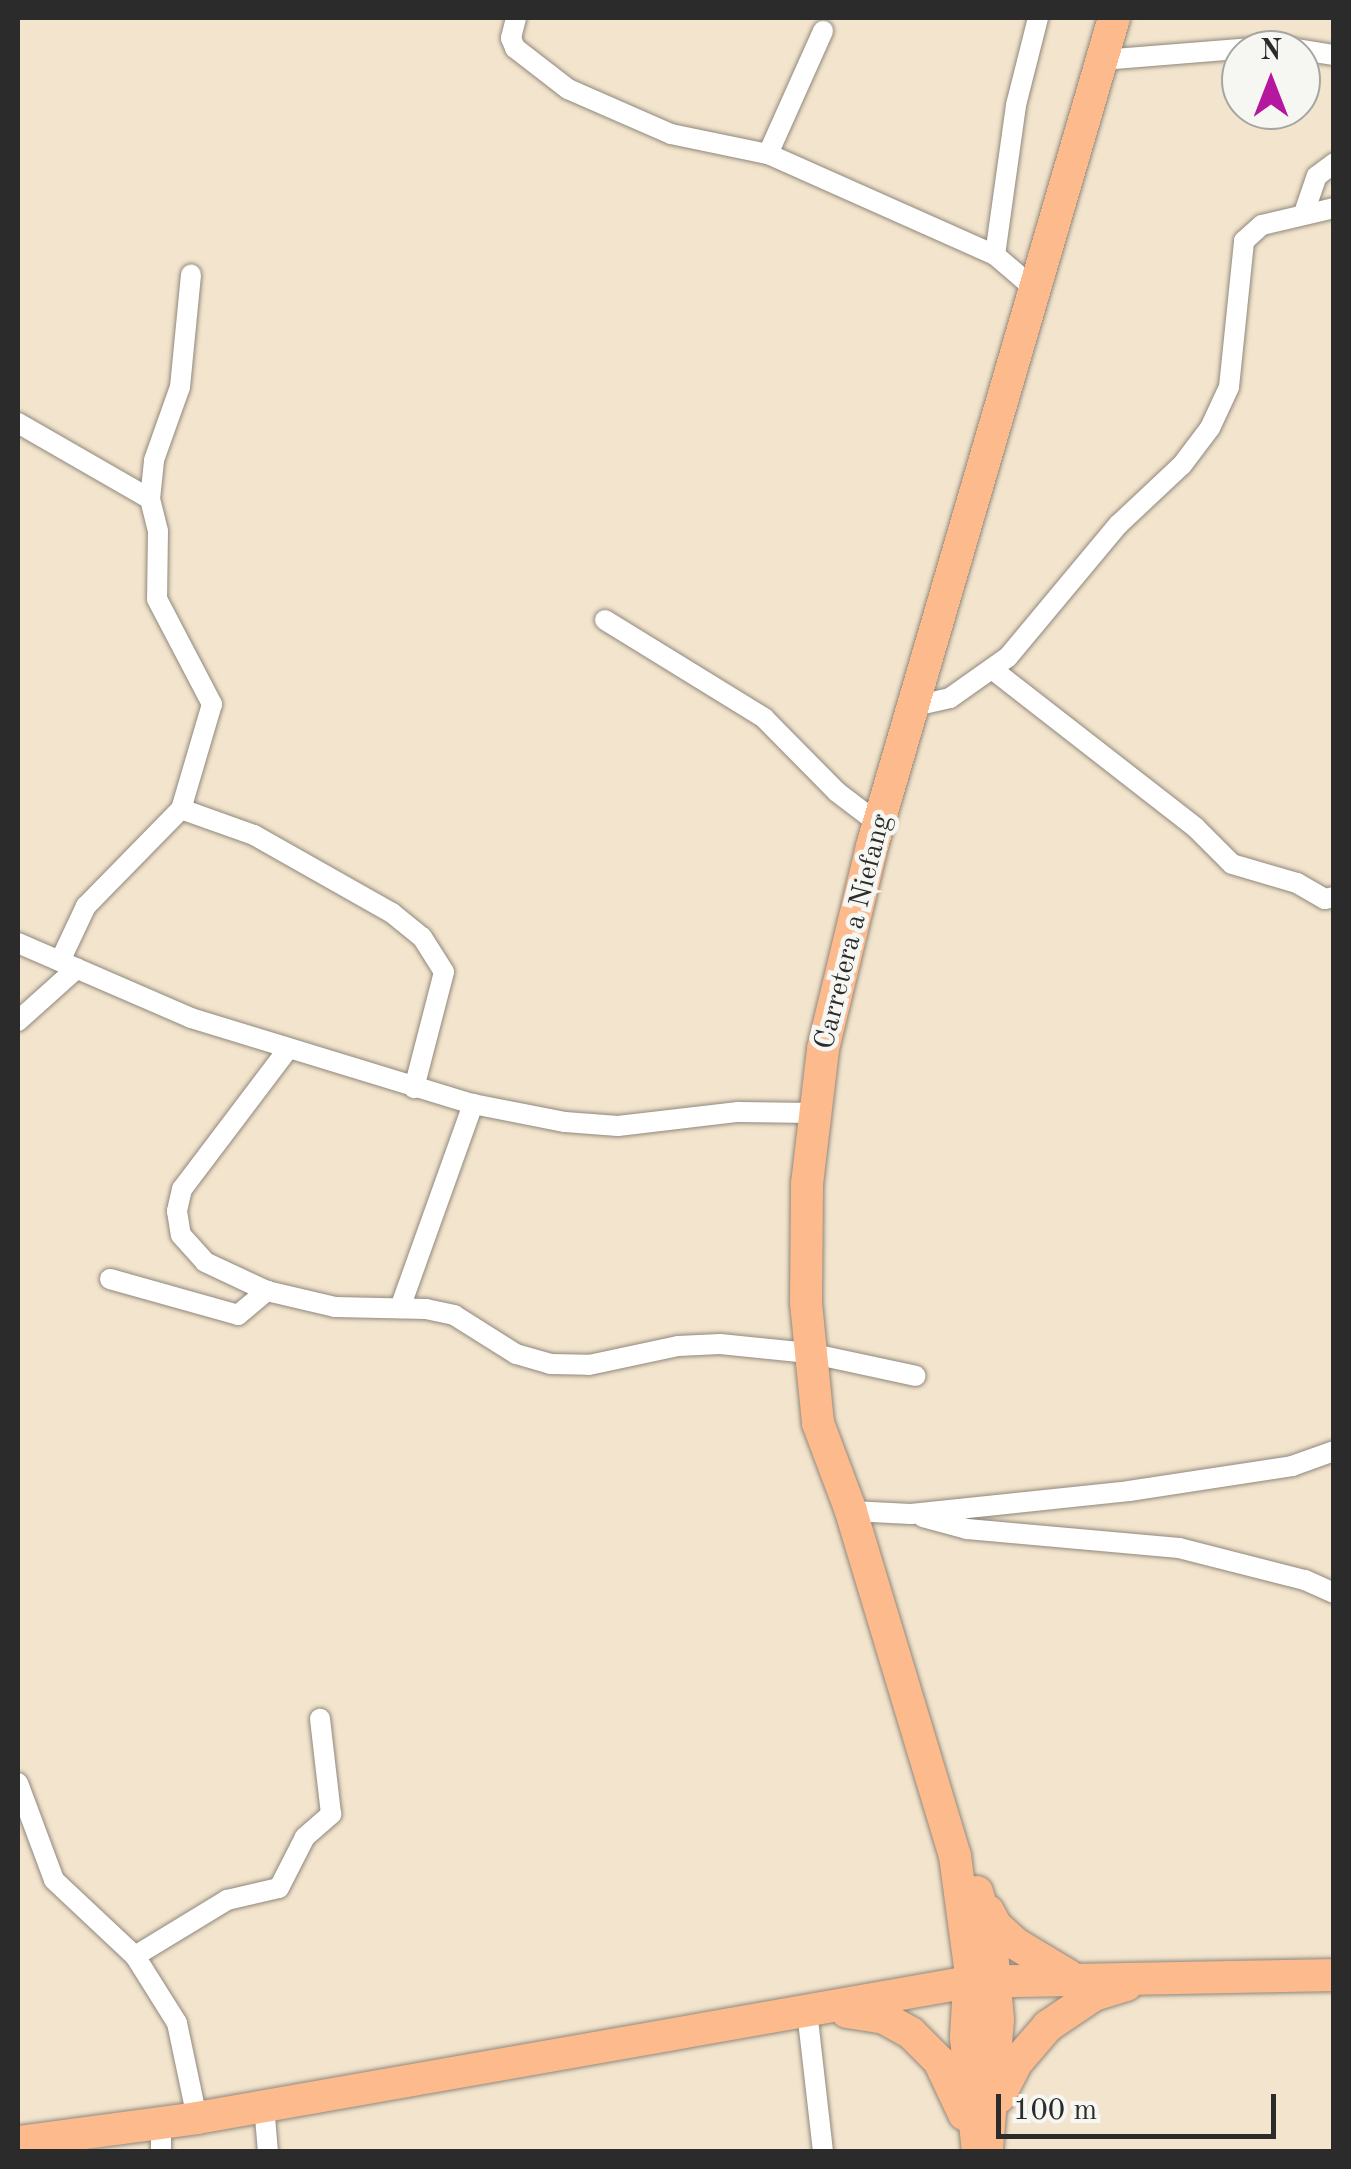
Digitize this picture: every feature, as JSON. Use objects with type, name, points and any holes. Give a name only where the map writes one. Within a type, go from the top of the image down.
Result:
[{"type":"main road","name":"Carretera a Niefang","points":[[964,1869],[851,1511],[818,1423],[809,1352],[808,1184],[815,1113],[836,994],[879,824],[1114,18]]},
{"type":"main road","points":[[964,1869],[967,1938],[983,1981],[994,2106]]},
{"type":"main road","points":[[964,1869],[996,1926],[1016,1944],[1070,1977]]},
{"type":"main road","points":[[964,1869],[992,1940],[966,2036],[981,2150]]},
{"type":"main road","points":[[926,1990],[949,1979],[967,1938]]},
{"type":"main road","points":[[18,2142],[162,2137],[197,2118],[983,1981],[1334,1975]]},
{"type":"main road","points":[[981,2150],[994,2106],[1017,2062],[1048,2026],[1094,1995],[1155,1976]]},
{"type":"main road","points":[[815,2009],[884,2018],[911,2033],[939,2061],[981,2150]]},
{"type":"street","points":[[516,18],[511,38],[515,48],[568,90],[671,134],[768,154],[995,254],[1036,290]]},
{"type":"street","points":[[995,254],[1009,140],[1038,18]]},
{"type":"street","points":[[768,154],[824,31]]},
{"type":"street","points":[[1102,60],[1277,46],[1334,56]]},
{"type":"street","points":[[1304,213],[1317,176],[1334,163]]},
{"type":"street","points":[[915,706],[950,698],[992,669],[1049,611],[1118,525],[1182,466],[1210,428],[1229,387],[1244,241],[1262,225],[1334,208]]},
{"type":"street","points":[[18,1021],[68,965],[86,906],[181,808],[212,704],[157,599],[158,531],[150,499],[154,460],[180,387],[191,276]]},
{"type":"street","points":[[18,423],[150,499]]},
{"type":"street","points":[[605,620],[764,718],[836,792],[879,824]]},
{"type":"street","points":[[992,669],[1195,826],[1232,864],[1297,883],[1325,899],[1334,897]]},
{"type":"street","points":[[181,808],[254,835],[392,912],[422,938],[444,972],[414,1088]]},
{"type":"street","points":[[18,942],[191,1018],[473,1104],[565,1122],[618,1126],[738,1112],[815,1113]]},
{"type":"street","points":[[288,1050],[199,1161],[182,1189],[177,1211],[181,1234],[205,1262],[267,1291],[335,1308],[400,1308],[454,1315],[516,1354],[550,1364],[589,1365],[678,1346],[720,1344],[809,1352],[916,1376]]},
{"type":"street","points":[[400,1308],[473,1104]]},
{"type":"street","points":[[110,1279],[238,1315],[267,1291]]},
{"type":"street","points":[[851,1511],[911,1514],[1230,1476],[1292,1466],[1334,1451]]},
{"type":"street","points":[[911,1514],[967,1528],[1178,1548],[1306,1580],[1334,1593]]},
{"type":"street","points":[[135,1956],[227,1900],[278,1888],[305,1837],[331,1814],[320,1719]]},
{"type":"street","points":[[18,1784],[54,1880],[135,1956],[177,2023],[197,2118]]},
{"type":"street","points":[[815,2009],[823,2152]]},
{"type":"street","points":[[264,2106],[268,2152]]}]
